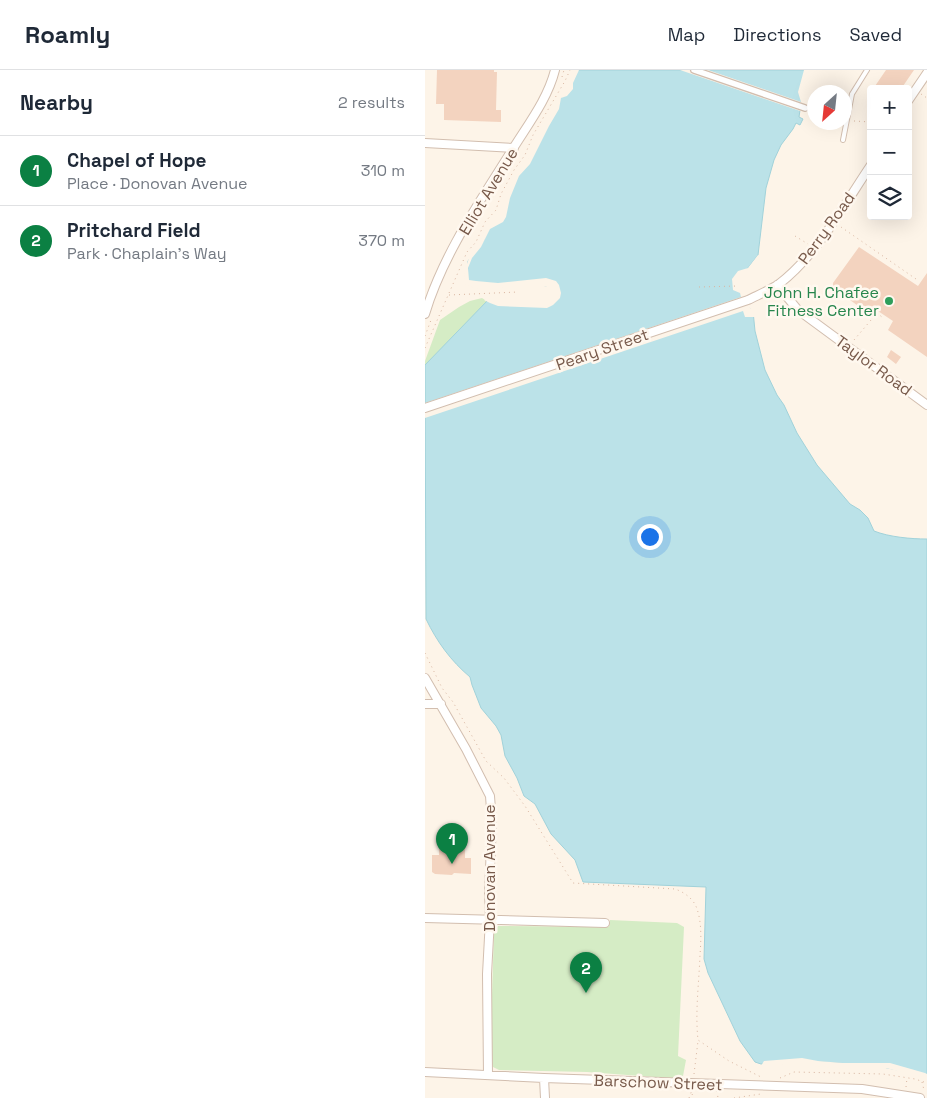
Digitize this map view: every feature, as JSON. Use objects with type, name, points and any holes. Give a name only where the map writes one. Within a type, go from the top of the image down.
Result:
[{"type":"street","name":"Elliot Avenue","points":[[428,316],[427,299],[447,259],[552,83],[555,70]]},
{"type":"street","points":[[694,70],[805,108]]},
{"type":"street","points":[[912,95],[927,73]]},
{"type":"street","points":[[425,143],[514,148]]},
{"type":"street","name":"Perry Road","points":[[777,286],[811,252],[867,171]]},
{"type":"street","name":"Peary Street","points":[[425,408],[748,300],[777,286]]},
{"type":"street","name":"Taylor Road","points":[[777,286],[798,310],[927,405]]},
{"type":"street","name":"Donovan Avenue","points":[[425,678],[490,796],[493,823],[487,974],[488,1075]]},
{"type":"street","points":[[425,704],[441,704]]},
{"type":"street","points":[[425,918],[605,923]]},
{"type":"street","name":"Barschow Street","points":[[425,1072],[863,1089],[922,1096]]},
{"type":"street","points":[[544,1078],[545,1098]]},
{"type":"lane","points":[[852,94],[867,70]]},
{"type":"lane","points":[[843,140],[845,130]]},
{"type":"path","points":[[560,81],[564,70]]},
{"type":"path","points":[[425,348],[467,252],[475,242],[485,222],[496,210],[501,194],[514,170],[525,156],[533,135],[570,70]]},
{"type":"path","points":[[852,120],[867,122]]},
{"type":"path","points":[[837,224],[916,279]]},
{"type":"path","points":[[699,287],[738,286]]},
{"type":"path","points":[[448,295],[518,292]]},
{"type":"path","points":[[853,340],[877,313],[882,318]]},
{"type":"path","points":[[425,336],[428,316]]},
{"type":"path","points":[[425,653],[442,688],[453,702],[485,761],[504,778],[525,806],[573,883],[675,889],[689,898],[697,908],[701,943],[698,1040],[692,1093],[689,1098]]},
{"type":"path","points":[[698,1040],[729,1061],[761,1077]]},
{"type":"path","points":[[780,1078],[794,1072],[883,1074],[927,1083]]},
{"type":"path","points":[[905,1095],[907,1078]]},
{"type":"path","points":[[922,1081],[925,1087],[922,1096]]},
{"type":"path","points":[[692,1093],[694,1098]]},
{"type":"green space","points":[[482,298],[490,303],[425,403],[425,361],[440,320],[470,301]]},
{"type":"green space","points":[[610,920],[677,923],[684,927],[678,1056],[686,1060],[681,1079],[587,1072],[499,1070],[493,1067],[490,1060],[494,931],[498,926],[609,927]]},
{"type":"water","points":[[576,70],[806,70],[799,117],[803,119],[800,125],[796,123],[781,145],[774,160],[766,188],[758,255],[748,268],[734,280],[734,286],[753,311],[755,331],[765,370],[797,433],[817,465],[850,504],[868,518],[874,531],[886,535],[927,539],[927,1076],[878,1066],[808,1061],[761,1064],[755,1062],[740,1041],[708,973],[704,959],[706,887],[583,882],[575,860],[551,834],[535,804],[524,796],[505,756],[501,735],[481,708],[470,677],[445,651],[426,619],[425,365],[488,300],[543,299],[552,296],[550,286],[467,283],[468,261],[484,240],[486,231],[500,217],[517,174],[525,167],[561,97],[566,94]]},
{"type":"pier","points":[[574,70],[579,70],[573,83],[573,89],[567,96],[561,98],[559,109],[530,164],[519,176],[510,198],[506,217],[503,222],[490,229],[468,268],[469,280],[498,283],[546,278],[556,281],[561,293],[560,298],[547,308],[498,306],[484,300],[487,298],[521,298],[550,295],[550,291],[546,286],[478,289],[466,285],[464,273],[471,252],[481,239],[484,230],[498,216],[516,173],[528,159],[536,139],[559,96],[564,92]]},
{"type":"pier","points":[[680,70],[708,70],[801,102],[798,92],[804,70],[809,70],[805,87],[806,102],[803,112]]},
{"type":"pier","points":[[758,255],[760,256],[750,269],[737,281],[739,288],[746,290],[745,295],[747,295],[750,308],[755,310],[756,317],[745,317],[743,311],[425,418],[425,403],[741,297],[740,293],[733,290],[732,279],[738,271],[748,268]]},
{"type":"pier","points":[[802,1058],[843,1063],[890,1063],[925,1073],[927,1074],[927,1079],[886,1068],[849,1069],[813,1066],[808,1063],[761,1066],[764,1061]]},
{"type":"building","points":[[437,70],[494,70],[494,72],[497,72],[496,110],[501,110],[501,122],[444,120],[444,104],[436,104]]},
{"type":"building","points":[[886,70],[914,70],[904,85],[876,85]]},
{"type":"building","name":"John H. Chafee Fitness Center","points":[[859,247],[918,286],[927,273],[927,357],[888,330],[893,321],[875,309],[871,315],[833,288],[833,283]]},
{"type":"building","points":[[891,350],[901,357],[896,364],[887,357]]},
{"type":"building","points":[[439,844],[465,845],[465,858],[471,858],[471,874],[454,873],[452,875],[435,874],[432,872],[432,855],[439,855]]},
{"type":"place","name":"John H. Chafee Fitness Center","points":[[889,301]]},
{"type":"place","name":"Chapel of Hope","points":[[452,864]]},
{"type":"place","name":"Pritchard Field","points":[[586,993]]}]
